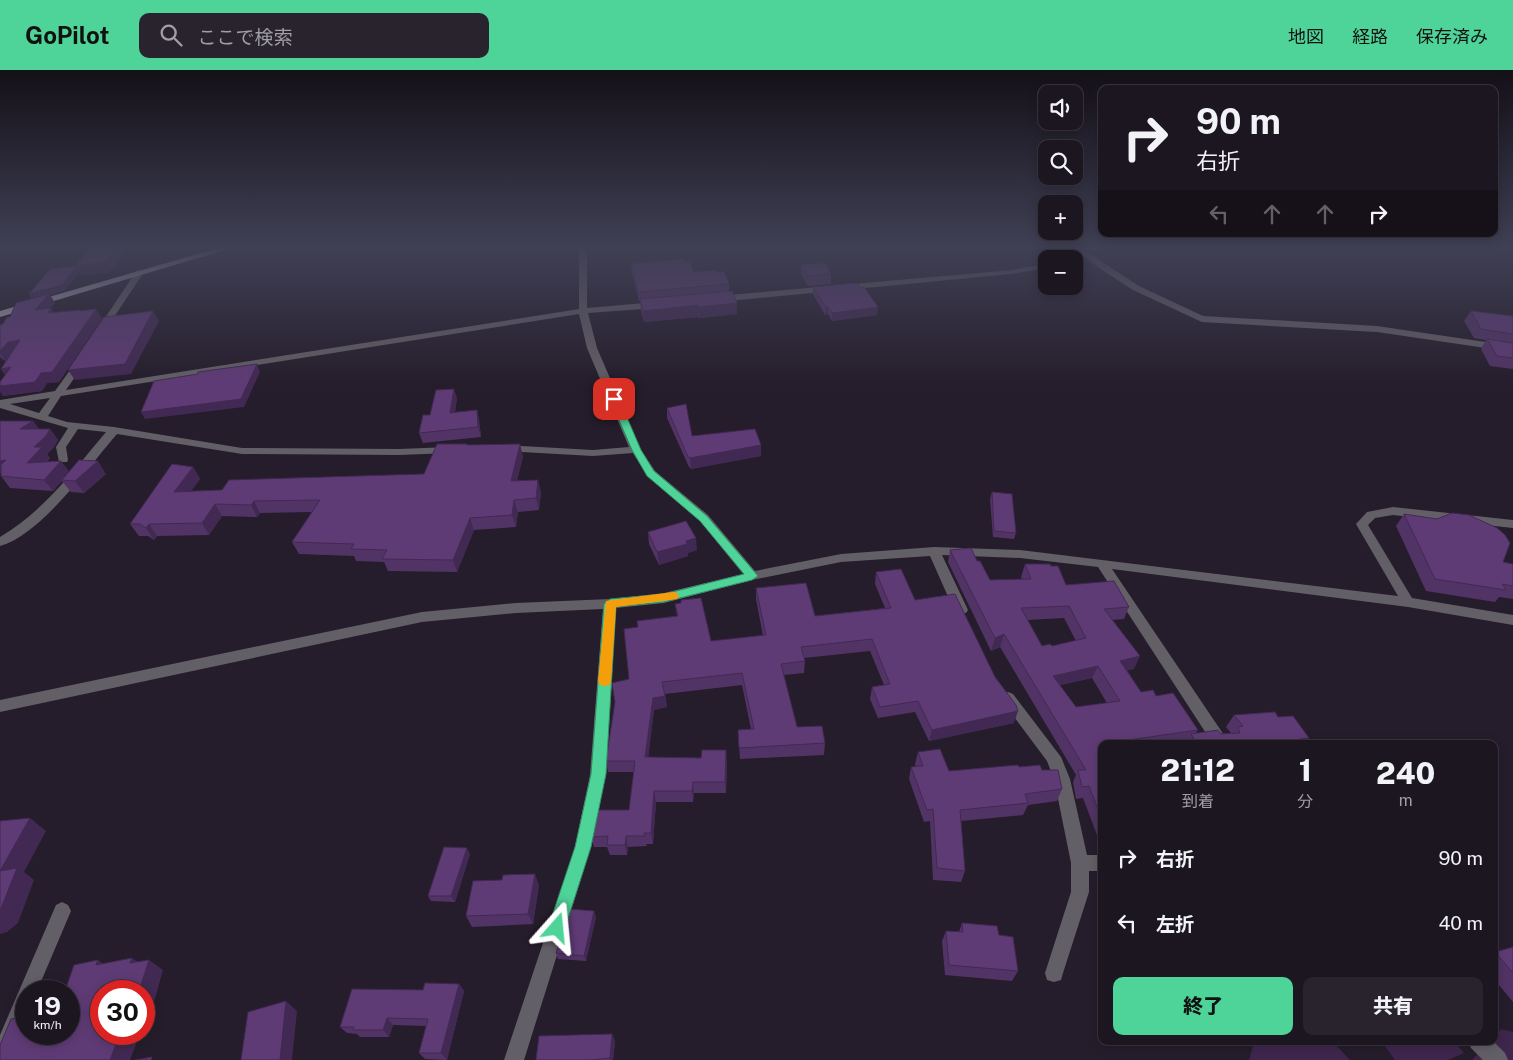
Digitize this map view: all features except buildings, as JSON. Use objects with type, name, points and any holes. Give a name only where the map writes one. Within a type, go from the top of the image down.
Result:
[{"type":"main road","points":[[0,314],[69,293]]},
{"type":"street","points":[[97,336],[126,293]]},
{"type":"street","points":[[583,293],[583,312],[592,348],[636,450],[651,473],[704,518],[752,576]]},
{"type":"street","points":[[709,300],[783,293]]},
{"type":"street","points":[[1150,293],[1202,319],[1377,329],[1513,349]]},
{"type":"street","points":[[0,404],[30,400],[59,393],[583,312],[670,303]]},
{"type":"street","points":[[40,418],[86,353]]},
{"type":"street","points":[[0,404],[40,418],[75,426],[114,430],[242,451],[399,452],[458,449]]},
{"type":"street","points":[[62,460],[61,447],[75,426]]},
{"type":"street","points":[[0,542],[16,534],[36,519],[114,430]]},
{"type":"street","points":[[498,448],[593,453],[636,450]]},
{"type":"street","points":[[1408,602],[1362,524],[1371,515],[1393,511],[1513,524]]},
{"type":"street","points":[[934,551],[966,620]]},
{"type":"street","points":[[0,706],[422,617],[516,608],[610,604],[664,598],[752,576],[842,558],[934,551],[1020,554],[1102,563],[1408,602],[1513,620]]},
{"type":"street","points":[[1102,563],[1219,740]]},
{"type":"street","points":[[514,1060],[583,847],[593,802],[598,774],[610,604]]},
{"type":"street","points":[[998,684],[1053,757],[1062,779],[1080,863],[1080,892],[1054,973]]},
{"type":"street","points":[[1080,863],[1098,862]]},
{"type":"street","points":[[33,980],[62,911]]},
{"type":"street","points":[[0,1059],[15,1023]]},
{"type":"street","points":[[1482,1045],[1498,1060]]},
{"type":"shaded area","points":[[1501,1029],[1513,1032],[1513,1060],[1472,1060],[1485,1045],[1498,1045],[1498,1032]]},
{"type":"shaded area","points":[[1253,1045],[1336,1045],[1350,1060],[1249,1060]]},
{"type":"shaded area","points":[[1384,1045],[1457,1045],[1464,1053],[1448,1060],[1395,1060]]},
{"type":"slow traffic","points":[[605,681],[610,604],[673,596]]},
{"type":"route","points":[[557,928],[583,847],[598,774],[610,604],[664,598],[752,576],[704,518],[651,473],[636,450],[614,399]]}]
